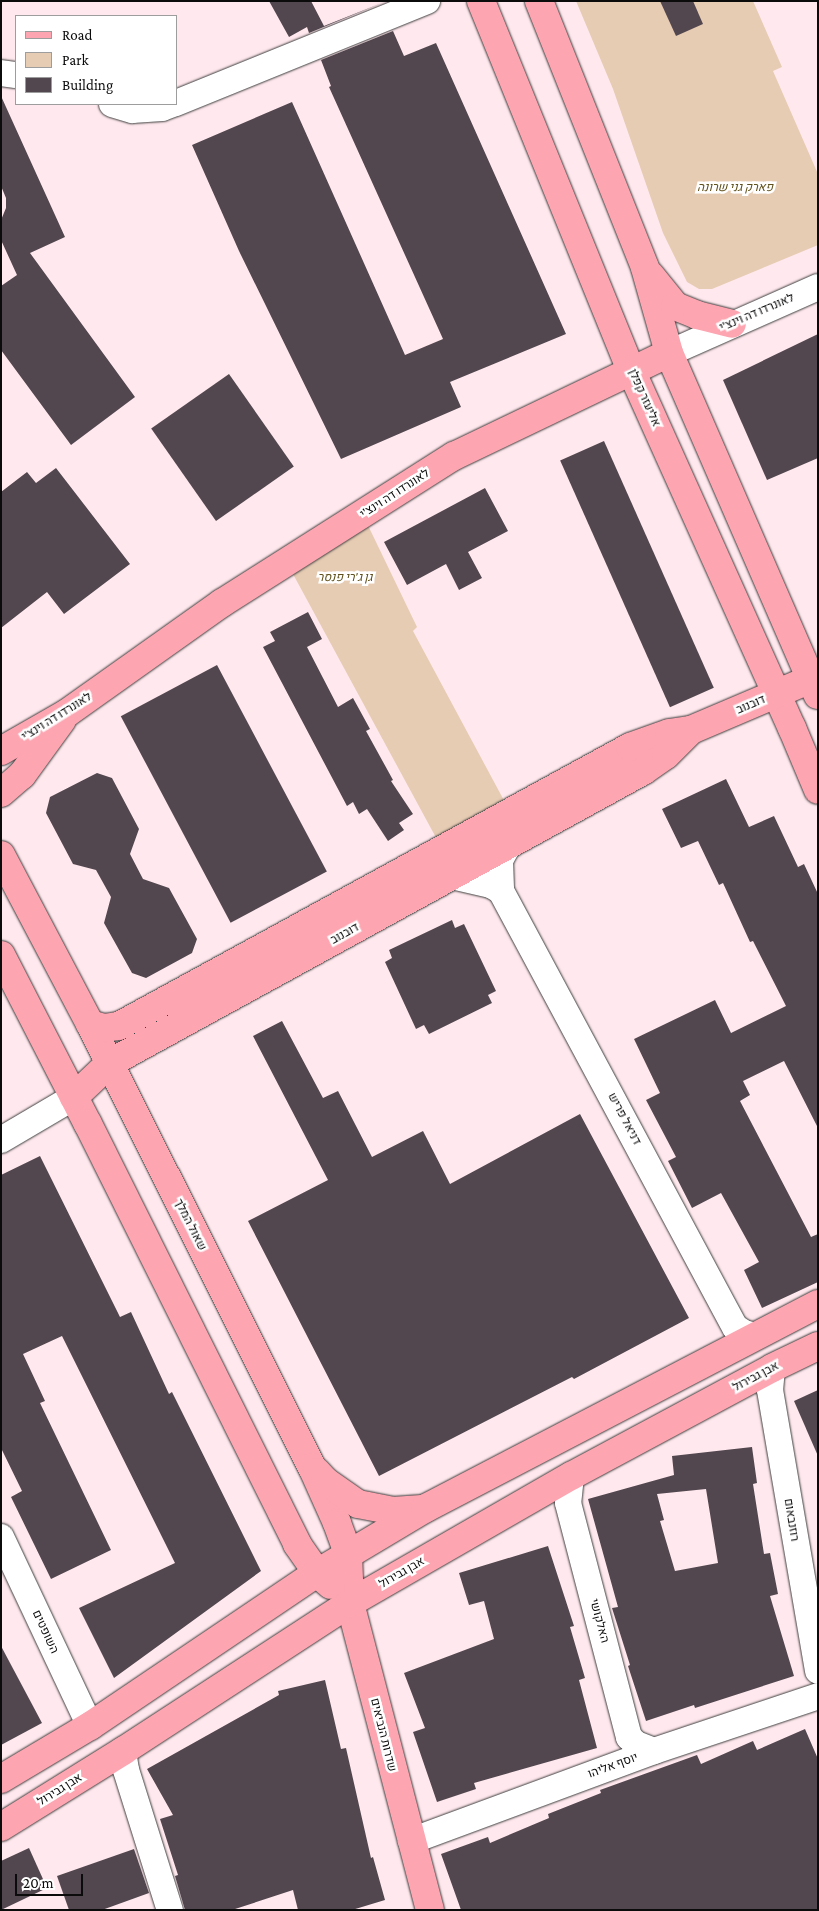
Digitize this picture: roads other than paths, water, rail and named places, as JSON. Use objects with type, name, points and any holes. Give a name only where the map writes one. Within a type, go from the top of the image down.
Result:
[{"type":"street","points":[[178,102],[427,1]]},
{"type":"street","name":"אליעזר קפלן","points":[[481,1],[631,370],[777,693],[818,790]]},
{"type":"street","points":[[539,1],[645,268],[669,353],[815,683]]},
{"type":"street","points":[[1,73],[15,75]]},
{"type":"street","points":[[115,105],[132,110],[162,108],[170,105]]},
{"type":"street","points":[[645,268],[675,306],[697,315],[732,324]]},
{"type":"street","name":"לאונרדו דה וינצ'י","points":[[1,751],[67,713],[222,603],[454,456],[631,370],[818,287]]},
{"type":"street","name":"דובנוב","points":[[90,1024],[104,1028],[118,1026],[630,747],[669,733],[691,730],[777,693],[815,683]]},
{"type":"street","points":[[1,793],[22,775],[67,713]]},
{"type":"street","name":"דובנוב","points":[[1,1140],[74,1097],[110,1063],[644,771],[666,755],[691,730]]},
{"type":"street","name":"דניאל פריש","points":[[509,844],[500,860],[501,891],[735,1327],[744,1333],[756,1336]]},
{"type":"street","name":"שאול המלך","points":[[1,856],[110,1063],[312,1467],[348,1554],[350,1603]]},
{"type":"street","points":[[452,876],[491,885],[501,891]]},
{"type":"street","points":[[1,955],[297,1544],[317,1573],[350,1603]]},
{"type":"street","points":[[1,1779],[90,1726],[317,1573],[426,1508],[818,1304]]},
{"type":"street","name":"אבן גבירול","points":[[1,1827],[124,1751],[350,1603],[571,1476],[772,1368],[818,1346]]},
{"type":"street","name":"רוזנבאום","points":[[772,1368],[770,1390],[818,1671]]},
{"type":"street","points":[[312,1467],[325,1481],[358,1504],[393,1511],[426,1508]]},
{"type":"street","name":"האלקושי","points":[[571,1476],[568,1503],[629,1737],[636,1744],[654,1751]]},
{"type":"street","name":"השופטים","points":[[1,1537],[90,1726]]},
{"type":"street","name":"שדרות הנביאים","points":[[350,1603],[430,1910]]},
{"type":"street","name":"יוסף אליהו","points":[[411,1841],[654,1751],[818,1696]]},
{"type":"street","points":[[124,1751],[126,1770],[170,1910]]},
{"type":"park label","name":"פארק גני שרונה","points":[[735,188]]},
{"type":"park label","name":"גן ג'רי פנסר","points":[[345,578]]}]
